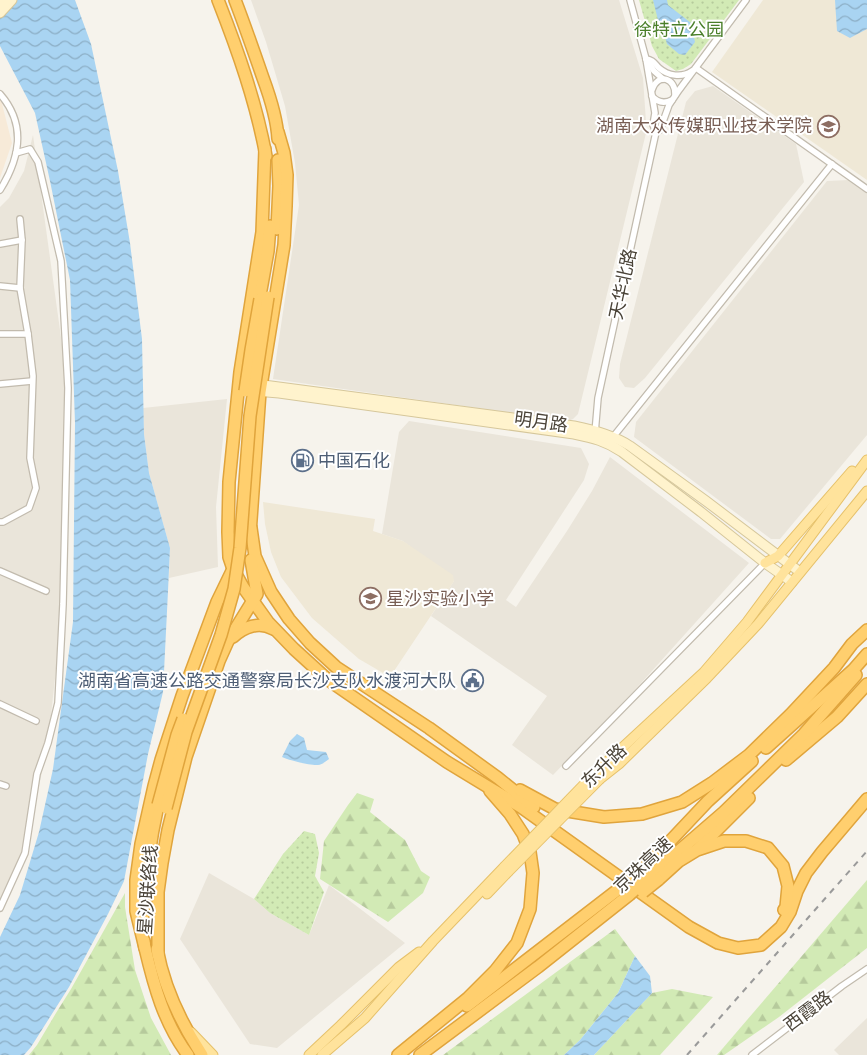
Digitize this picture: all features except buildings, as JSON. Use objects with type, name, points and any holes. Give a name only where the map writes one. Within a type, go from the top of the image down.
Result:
[{"type":"highway","points":[[202,1055],[188,1035],[165,981],[154,932],[153,883],[162,806],[221,635],[234,589],[240,548],[250,416],[264,298],[271,199],[265,149],[250,87],[218,0]]},
{"type":"highway","points":[[158,955],[158,892],[168,830],[186,757],[219,661],[228,641],[256,594],[249,548],[261,388],[281,265],[287,175],[284,153],[270,98],[235,0]]},
{"type":"highway","points":[[264,298],[277,230],[279,186],[278,132]]},
{"type":"highway","points":[[265,149],[262,232],[238,386],[229,482],[228,532],[229,557],[233,569],[253,601],[274,629],[327,680],[447,762],[522,807],[689,927],[718,943],[738,948],[761,945],[781,928],[790,912],[806,873],[832,839],[867,799]]},
{"type":"highway","points":[[251,528],[254,556],[271,592],[289,619],[310,643],[336,667],[429,728],[498,778],[531,805],[702,929],[723,939],[744,941],[763,936],[777,923],[786,907],[788,886],[782,866],[768,848],[746,841],[724,841],[697,850],[650,876]]},
{"type":"highway","points":[[145,948],[136,911],[136,880],[141,844],[154,786],[182,696],[216,602],[233,569]]},
{"type":"highway","points":[[228,641],[237,634],[254,626],[268,626],[274,629]]},
{"type":"highway","points":[[498,778],[555,809],[604,817],[642,814],[682,802],[712,783],[749,755],[791,714],[834,668],[852,644],[867,630]]},
{"type":"highway","points":[[780,736],[792,719],[824,686],[867,634]]},
{"type":"highway","name":"京珠高速","points":[[650,876],[708,801],[853,670],[867,654]]},
{"type":"highway","name":"京珠高速","points":[[420,1055],[538,967],[650,876],[724,812],[804,734],[867,663]]},
{"type":"highway","points":[[697,850],[788,759],[837,718],[867,682]]},
{"type":"highway","points":[[778,759],[867,682]]},
{"type":"highway","points":[[399,1055],[468,998],[495,971],[517,943],[530,909],[533,873],[530,852],[523,834],[510,814],[482,783]]},
{"type":"highway","name":"星沙联络线","points":[[162,806],[153,831],[145,882],[143,925],[145,948],[156,993],[171,1028],[188,1055]]},
{"type":"highway","name":"京珠高速","points":[[399,1055],[629,893]]},
{"type":"main road","points":[[765,564],[778,556],[867,454]]},
{"type":"main road","name":"东升路","points":[[322,1055],[365,1018],[434,941],[704,672],[747,622],[867,460]]},
{"type":"main road","name":"东升路","points":[[599,775],[619,764],[707,678],[758,624],[867,492]]},
{"type":"main road","name":"东升路","points":[[329,1055],[368,1019],[506,869]]},
{"type":"main road","points":[[309,1055],[342,1025],[399,967],[434,941]]},
{"type":"main road","points":[[184,1026],[213,1055]]},
{"type":"main road","points":[[171,1028],[182,1055]]},
{"type":"street","points":[[0,13],[12,0]]},
{"type":"street","points":[[630,0],[646,59],[655,113],[653,125],[656,132],[660,130],[664,116],[674,98],[746,0]]},
{"type":"street","points":[[646,59],[652,60],[664,72],[674,75],[688,74],[696,68]]},
{"type":"street","points":[[646,59],[663,79],[671,82],[675,88],[674,98]]},
{"type":"street","points":[[696,68],[867,189]]},
{"type":"street","points":[[671,82],[680,75]]},
{"type":"street","points":[[663,79],[656,82],[652,88],[652,94],[657,101],[665,103],[674,98]]},
{"type":"street","points":[[0,94],[9,104],[18,131],[16,153],[0,190]]},
{"type":"street","name":"天华北路","points":[[595,434],[598,398],[656,132]]},
{"type":"street","points":[[0,908],[25,853],[37,774],[48,743],[58,703],[63,604],[68,407],[61,261],[38,162],[30,149],[16,153]]},
{"type":"street","points":[[604,442],[613,437],[832,164]]},
{"type":"street","points":[[0,522],[30,508],[36,488],[30,458],[32,381],[28,334],[20,288],[22,240],[20,219]]},
{"type":"street","points":[[0,244],[22,240]]},
{"type":"street","points":[[0,286],[20,288]]},
{"type":"street","points":[[0,334],[28,334]]},
{"type":"street","points":[[0,384],[32,381]]},
{"type":"street","name":"明月路","points":[[238,386],[564,432],[613,437],[622,440],[800,572]]},
{"type":"street","name":"明月路","points":[[595,434],[604,442],[622,452],[765,564],[792,582]]},
{"type":"street","points":[[566,766],[765,564]]},
{"type":"street","points":[[0,571],[46,591]]},
{"type":"street","points":[[0,704],[36,721]]},
{"type":"street","name":"西霞路","points":[[752,1055],[867,969]]},
{"type":"shaded area","points":[[251,0],[619,0],[643,78],[646,133],[578,414],[573,419],[568,421],[273,379],[299,205],[295,163],[285,106]]},
{"type":"shaded area","name":"湖南大众传媒职业技术学院","points":[[763,0],[867,0],[867,180],[712,72]]},
{"type":"shaded area","points":[[713,86],[796,144],[804,182],[645,378],[634,388],[625,387],[619,378],[620,364],[686,102],[695,91]]},
{"type":"shaded area","points":[[0,96],[12,143],[0,178]]},
{"type":"shaded area","points":[[33,135],[68,388],[63,604],[48,743],[25,853],[0,908],[0,207],[9,198],[24,171]]},
{"type":"shaded area","points":[[849,180],[867,193],[867,435],[780,539],[771,539],[634,437],[636,422],[827,181]]},
{"type":"shaded area","points":[[227,399],[216,507],[218,567],[169,578],[170,548],[149,473],[143,408]]},
{"type":"shaded area","points":[[409,421],[581,448],[589,464],[584,480],[506,600],[516,607],[567,531],[592,491],[610,457],[749,563],[633,692],[553,775],[512,745],[547,696],[431,616],[454,581],[403,541],[382,534],[399,432]]},
{"type":"shaded area","name":"星沙实验小学","points":[[263,502],[375,519],[373,531],[403,541],[453,575],[454,581],[390,677],[359,659],[312,618],[281,577],[271,552],[265,524]]},
{"type":"shaded area","points":[[209,873],[254,899],[270,913],[309,935],[329,885],[405,943],[277,1048],[250,1044],[180,939]]},
{"type":"shaded area","points":[[867,1018],[867,1055],[839,1055],[834,1050]]},
{"type":"green space","name":"徐特立公园","points":[[639,0],[739,0],[691,64],[676,71],[659,59],[652,46]]},
{"type":"green space","points":[[357,793],[374,799],[370,812],[405,840],[421,871],[430,877],[423,893],[388,922],[320,879],[324,841]]},
{"type":"green space","points":[[304,831],[315,834],[319,853],[315,876],[324,892],[309,935],[270,913],[254,899],[283,854]]},
{"type":"green space","points":[[867,880],[867,948],[779,1017],[724,1055],[717,1055]]},
{"type":"green space","points":[[125,893],[125,907],[135,970],[151,1018],[171,1055],[29,1055],[71,989]]},
{"type":"green space","points":[[615,929],[635,956],[618,993],[580,1040],[564,1055],[443,1055]]},
{"type":"green space","points":[[672,989],[713,997],[660,1055],[594,1055],[652,993]]},
{"type":"water","points":[[0,0],[75,0],[91,44],[118,171],[130,243],[142,339],[144,434],[149,473],[170,548],[163,692],[148,754],[124,881],[69,987],[24,1055],[0,1055],[0,937],[20,895],[39,832],[53,769],[73,622],[75,423],[70,280],[35,113],[0,46]]},
{"type":"water","points":[[653,0],[667,0],[668,5],[691,23],[695,42],[685,55],[679,54],[667,44],[659,24]]},
{"type":"water","points":[[835,0],[867,0],[867,29],[850,38],[837,31]]},
{"type":"water","points":[[297,734],[304,738],[307,750],[326,752],[329,759],[315,765],[282,757],[290,741]]},
{"type":"water","points":[[635,956],[650,976],[652,993],[594,1055],[564,1055],[580,1040],[618,993]]},
{"type":"railway","points":[[687,1055],[867,851]]},
{"type":"place","name":"湖南大众传媒职业技术学院","points":[[828,126]]},
{"type":"place","name":"中国石化","points":[[302,461]]},
{"type":"place","name":"星沙实验小学","points":[[370,599]]},
{"type":"place","name":"湖南省高速公路交通警察局长沙支队水渡河大队","points":[[472,681]]}]
